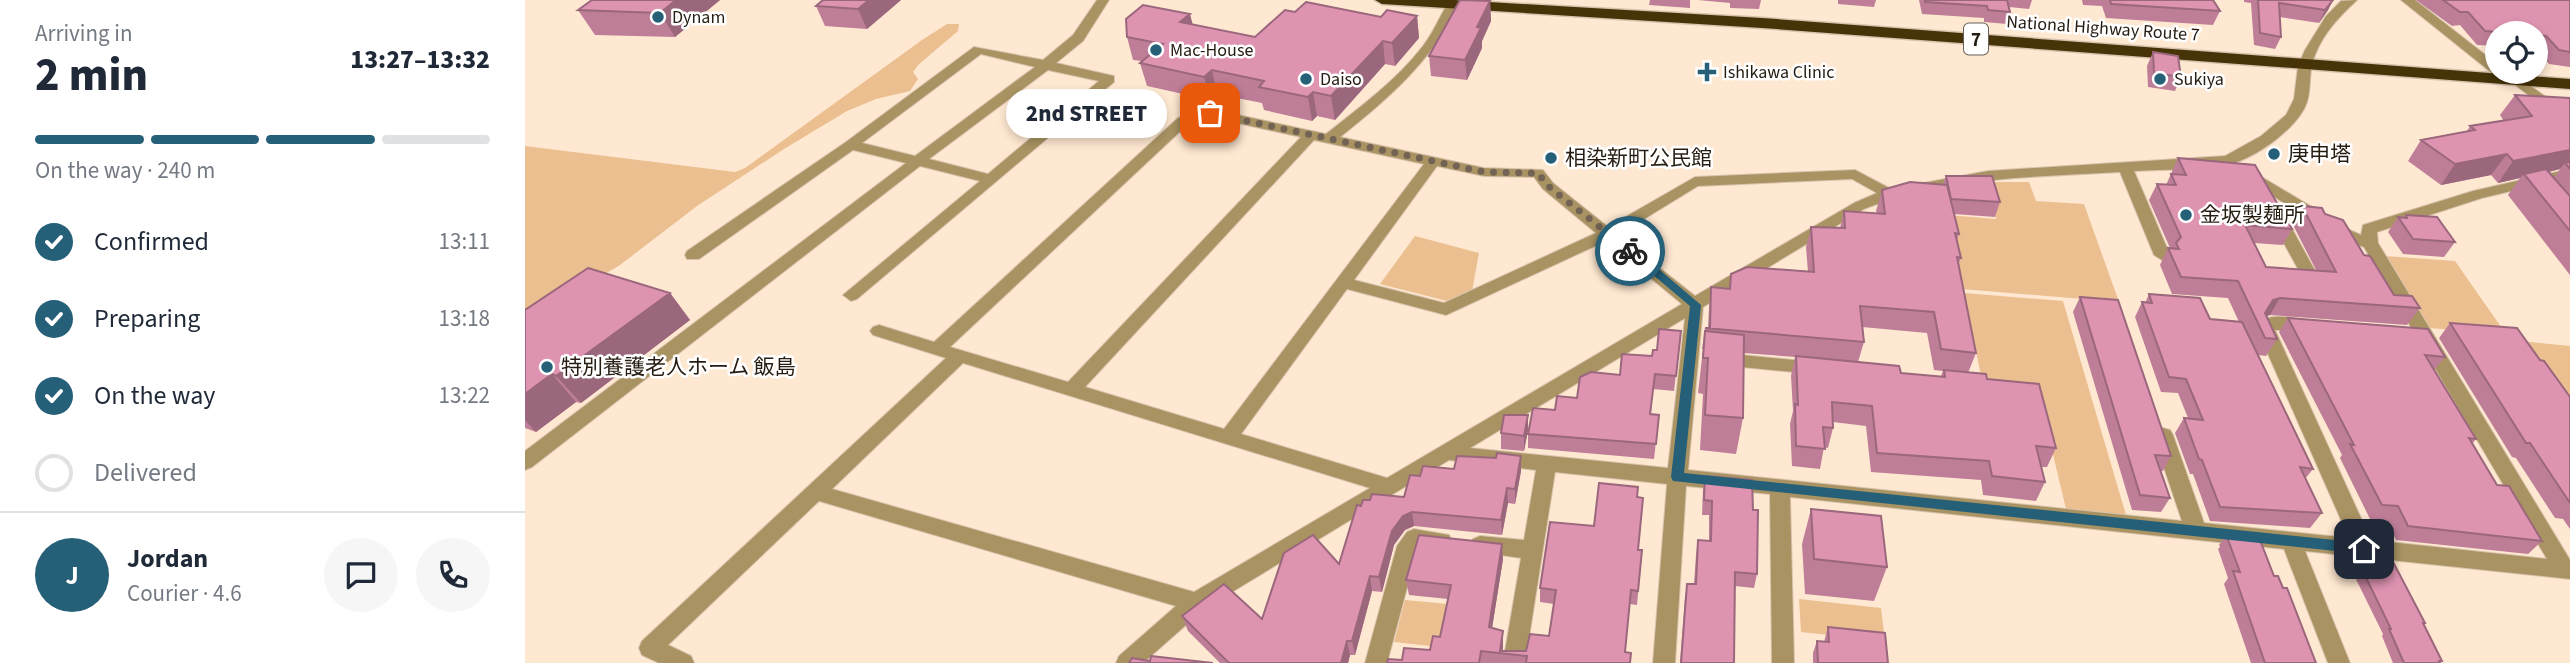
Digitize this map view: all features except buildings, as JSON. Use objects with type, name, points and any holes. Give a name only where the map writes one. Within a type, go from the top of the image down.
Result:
[{"type":"highway","name":"National Highway Route 7","points":[[1382,0],[1776,24],[2485,74]]},
{"type":"highway","name":"National Highway Route 7","points":[[2548,81],[2570,84]]},
{"type":"street","points":[[525,462],[1046,65],[1078,38],[1103,0]]},
{"type":"street","points":[[1127,663],[1196,602],[1449,453],[1859,205],[1889,194],[1988,176],[2228,160],[2259,145],[2283,126],[2299,107],[2305,62],[2333,14],[2345,1],[2350,0]]},
{"type":"street","points":[[2407,0],[2485,60]]},
{"type":"street","points":[[1329,138],[1386,94],[1441,32],[1452,6]]},
{"type":"street","points":[[693,255],[851,145],[979,50],[1109,79],[851,295]]},
{"type":"street","points":[[2517,84],[2570,122]]},
{"type":"street","points":[[937,349],[1183,121],[1210,113],[1484,172],[1538,173],[1548,186],[1695,305]]},
{"type":"street","points":[[1072,390],[1311,135]]},
{"type":"street","points":[[851,145],[991,180]]},
{"type":"street","points":[[2228,160],[2346,235],[2370,243]]},
{"type":"street","points":[[1228,437],[1433,162]]},
{"type":"street","points":[[2125,166],[2162,255]]},
{"type":"street","points":[[2567,570],[2370,243],[2369,229],[2479,194],[2539,186],[2570,173]]},
{"type":"street","points":[[1345,283],[1446,309],[1609,233],[1695,182],[1855,174],[1889,194]]},
{"type":"street","points":[[2259,182],[2311,278]]},
{"type":"street","points":[[1664,663],[1677,477],[1695,305]]},
{"type":"street","points":[[2323,327],[2271,323],[2266,328],[2364,549]]},
{"type":"street","points":[[879,331],[1391,486]]},
{"type":"street","points":[[2401,333],[2427,335]]},
{"type":"street","points":[[683,663],[650,648],[960,356]]},
{"type":"street","points":[[1690,356],[1828,370]]},
{"type":"street","points":[[2156,413],[2196,531]]},
{"type":"street","points":[[1449,453],[2567,570]]},
{"type":"street","points":[[1514,663],[1547,463]]},
{"type":"street","points":[[1780,486],[1783,663]]},
{"type":"street","points":[[815,492],[1196,602]]},
{"type":"street","points":[[1376,663],[1407,546],[1415,538],[1532,550]]},
{"type":"street","points":[[2291,541],[2339,663]]},
{"type":"shaded area","points":[[947,24],[959,24],[958,31],[918,65],[913,72],[918,79],[910,91],[876,99],[847,111],[697,206],[620,265],[525,321],[525,146],[735,172],[745,168]]},
{"type":"shaded area","points":[[1997,182],[2029,182],[2036,201],[2084,204],[2119,302],[1962,289],[1948,215],[1996,219],[1987,185]]},
{"type":"shaded area","points":[[1415,236],[1479,253],[1472,291],[1447,301],[1380,284]]},
{"type":"shaded area","points":[[2384,256],[2455,261],[2506,334],[2429,328]]},
{"type":"shaded area","points":[[1964,293],[2063,301],[2126,515],[2066,509],[2040,400],[1985,395]]},
{"type":"shaded area","points":[[2511,340],[2570,346],[2570,426]]},
{"type":"shaded area","points":[[1799,599],[1881,608],[1885,641],[1801,632]]},
{"type":"shaded area","points":[[1405,600],[1448,604],[1439,647],[1394,642]]},
{"type":"way so far","points":[[1210,113],[1484,172],[1538,173],[1548,186],[1630,251]]},
{"type":"place","name":"Dynam","points":[[658,17]]},
{"type":"place","name":"Mac-House","points":[[1156,50]]},
{"type":"place","name":"Ishikawa Clinic","points":[[1707,72]]},
{"type":"place","name":"Daiso","points":[[1306,79]]},
{"type":"place","name":"Sukiya","points":[[2160,79]]},
{"type":"place","name":"2nd STREET","points":[[1210,113]]},
{"type":"place","name":"庚申塔","points":[[2274,154]]},
{"type":"place","name":"相染新町公民館","points":[[1551,158]]},
{"type":"place","name":"金坂製麺所","points":[[2186,215]]},
{"type":"place","name":"特別養護老人ホーム 飯島","points":[[547,367]]},
{"type":"route","points":[[1630,251],[1695,305],[1677,477],[2364,549]]}]
